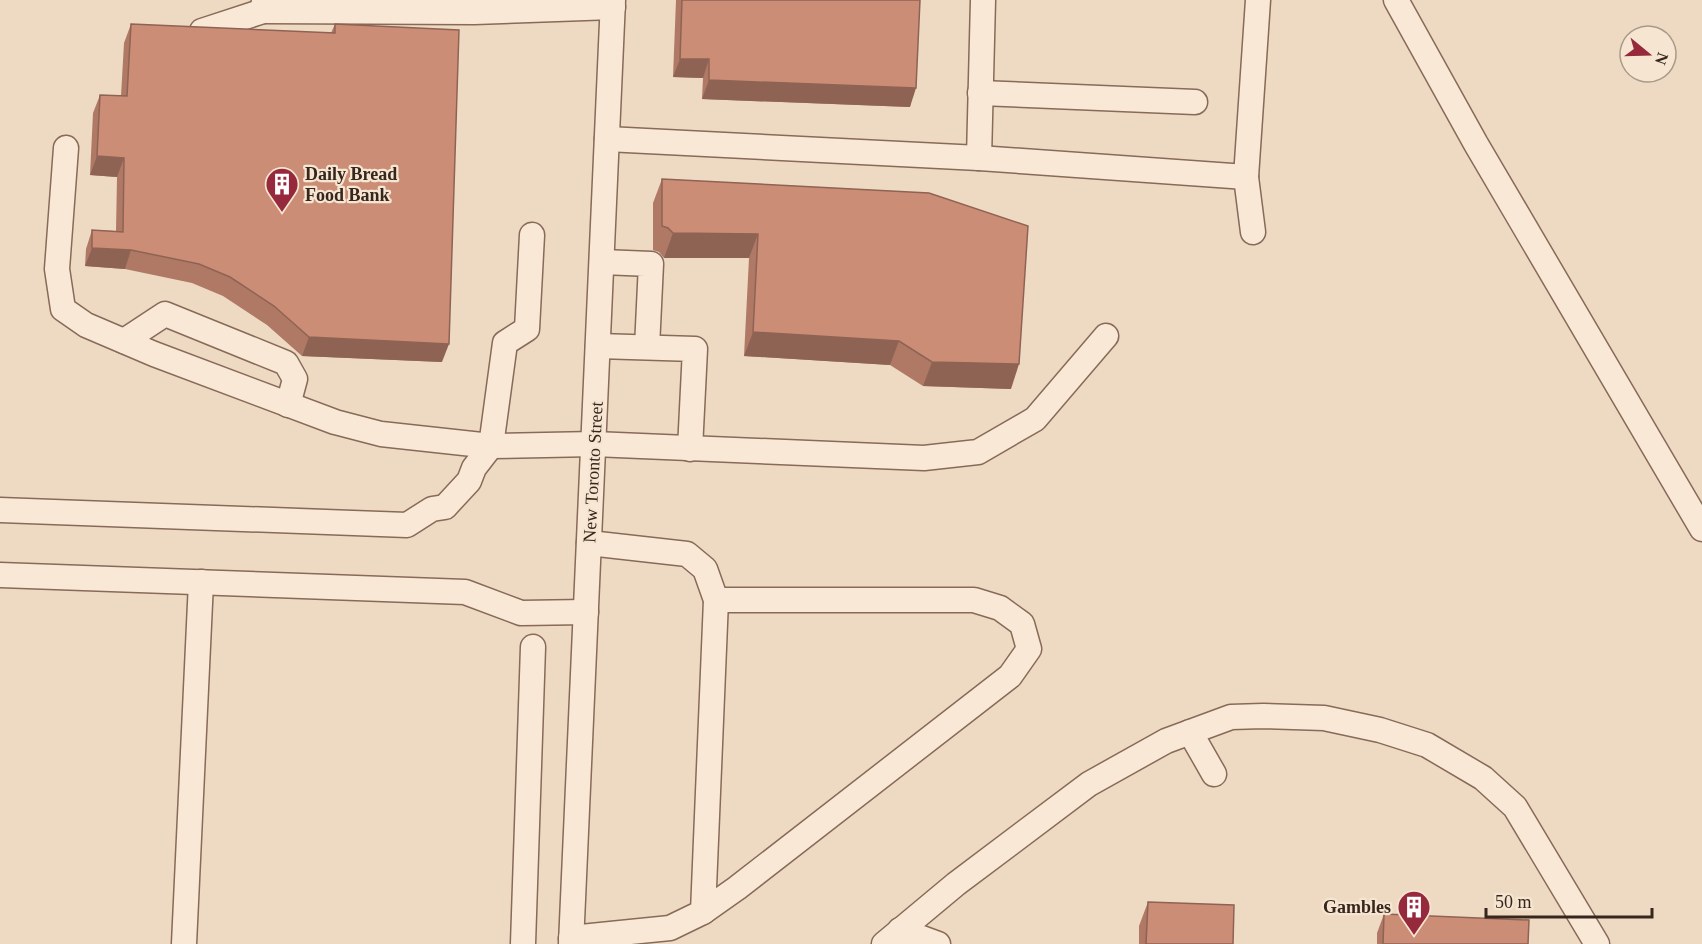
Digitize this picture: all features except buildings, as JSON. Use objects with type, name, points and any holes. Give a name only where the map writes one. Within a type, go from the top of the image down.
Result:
[{"type":"street","points":[[979,158],[983,0]]},
{"type":"street","points":[[1253,232],[1246,177],[1258,0]]},
{"type":"street","points":[[1396,0],[1476,144],[1702,529]]},
{"type":"street","points":[[202,31],[264,5],[474,6],[613,3]]},
{"type":"street","name":"New Toronto Street","points":[[571,941],[613,3]]},
{"type":"street","points":[[980,93],[1195,102]]},
{"type":"street","points":[[607,139],[979,158],[1246,177]]},
{"type":"street","points":[[66,148],[57,269],[63,309],[86,325],[154,354],[335,422],[381,434],[491,446],[594,444],[924,458],[978,452],[1035,419],[1106,336]]},
{"type":"street","points":[[0,510],[407,525],[432,508],[445,507],[469,481],[474,468],[491,446],[505,343],[527,329],[532,235]]},
{"type":"street","points":[[602,262],[651,264],[647,347]]},
{"type":"street","points":[[124,341],[165,314],[286,363],[295,379],[288,405]]},
{"type":"street","points":[[598,345],[695,349],[690,448]]},
{"type":"street","points":[[589,543],[687,554],[705,570],[716,600],[703,912]]},
{"type":"street","points":[[0,575],[465,592],[521,613],[586,612]]},
{"type":"street","points":[[184,944],[201,582]]},
{"type":"street","points":[[571,941],[670,928],[703,912],[1010,676],[1029,649],[1022,624],[1000,608],[974,600],[716,600]]},
{"type":"street","points":[[523,944],[533,647]]},
{"type":"street","points":[[892,937],[956,884],[1089,784],[1166,741],[1231,717],[1324,718],[1380,730],[1427,745],[1483,778],[1515,807],[1597,944]]},
{"type":"street","points":[[1190,732],[1214,774]]},
{"type":"street","points":[[892,937],[938,944]]},
{"type":"place","name":"Daily Bread Food Bank","points":[[282,213]]},
{"type":"place","name":"Gambles","points":[[1414,936]]}]
